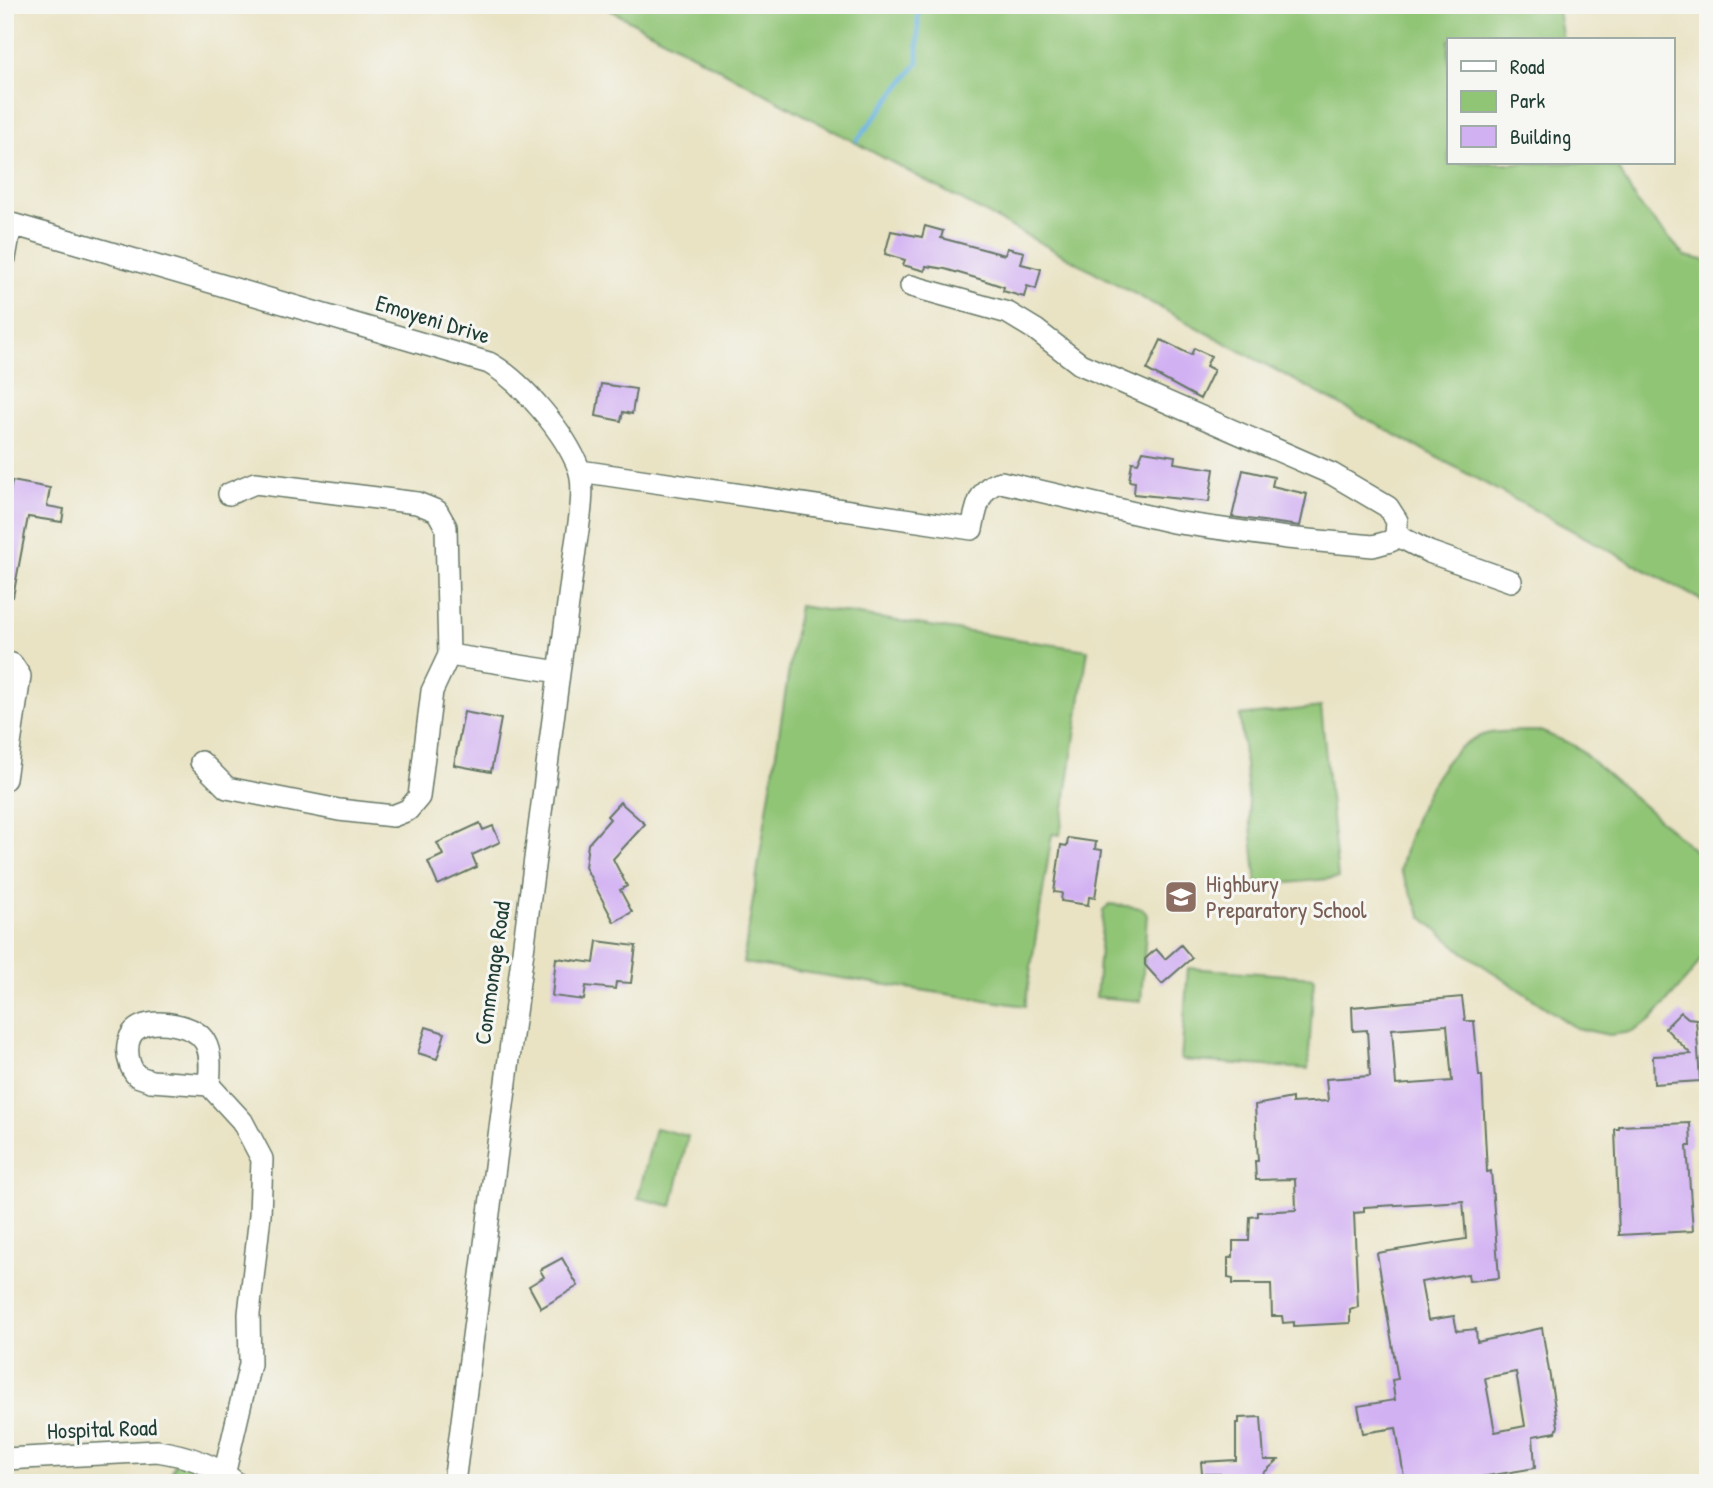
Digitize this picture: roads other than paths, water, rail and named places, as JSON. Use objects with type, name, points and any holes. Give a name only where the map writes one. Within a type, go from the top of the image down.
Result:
[{"type":"street","name":"Emoyeni Drive","points":[[7,239],[489,363],[503,370],[540,409],[580,471]]},
{"type":"street","points":[[580,471],[972,529],[984,493],[990,486],[1001,482],[1172,522],[1239,532],[1373,546],[1391,541],[1396,535],[1397,521],[1388,507],[1332,474],[1080,364],[1036,330],[1008,313],[911,286]]},
{"type":"street","name":"Commonage Road","points":[[454,1483],[580,505],[580,471]]},
{"type":"street","points":[[201,762],[227,788],[350,811],[385,816],[399,814],[412,806],[419,797],[432,691],[449,654],[446,527],[437,511],[417,502],[255,483],[229,495]]},
{"type":"street","points":[[1396,535],[1429,552],[1511,581]]},
{"type":"street","points":[[449,654],[559,671]]},
{"type":"street","points":[[5,662],[12,664],[20,676],[5,779]]},
{"type":"street","points":[[209,1085],[242,1121],[262,1159],[260,1215],[249,1314],[250,1364],[230,1479]]},
{"type":"street","name":"Hospital Road","points":[[5,1459],[157,1451],[178,1454],[230,1479]]},
{"type":"waterway","points":[[857,140],[918,63],[918,5]]},
{"type":"place","name":"Highbury Preparatory School","points":[[1181,897]]}]
